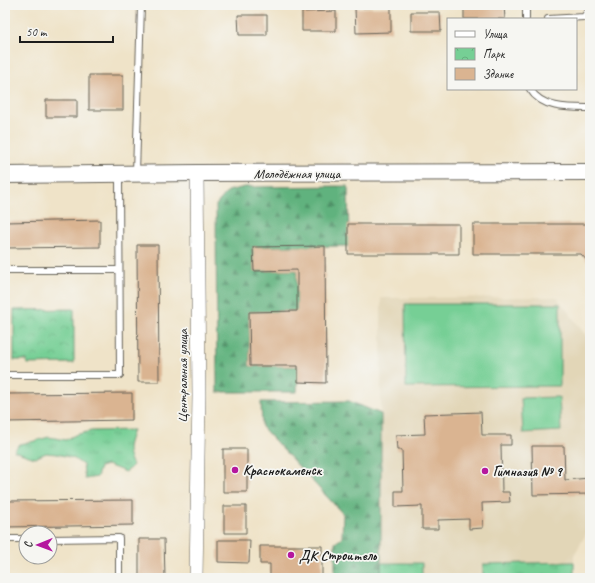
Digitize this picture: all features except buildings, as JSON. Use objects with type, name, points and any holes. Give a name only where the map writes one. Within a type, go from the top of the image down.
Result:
[{"type":"street","name":"Молодёжная улица","points":[[5,175],[590,172]]},
{"type":"street","name":"Центральная улица","points":[[196,578],[199,396],[197,173]]},
{"type":"lane","points":[[136,174],[141,5]]},
{"type":"lane","points":[[526,5],[526,18]]},
{"type":"lane","points":[[566,18],[584,17],[590,8]]},
{"type":"lane","points":[[531,90],[541,101],[563,108],[590,108]]},
{"type":"lane","points":[[5,375],[120,374],[118,270],[119,174]]},
{"type":"lane","points":[[5,270],[118,270]]},
{"type":"lane","points":[[58,539],[119,538],[119,578]]},
{"type":"lane","points":[[5,539],[18,539]]},
{"type":"lane","points":[[196,578],[212,578]]},
{"type":"shaded area","name":"Гимназия № 9","points":[[557,297],[590,341],[590,527],[574,555],[574,578],[381,578],[381,298]]},
{"type":"green space","points":[[348,186],[349,246],[253,247],[254,271],[297,270],[297,311],[249,312],[250,366],[298,366],[297,392],[217,392],[216,205],[228,191],[245,187]]},
{"type":"green space","points":[[405,304],[560,304],[560,386],[406,387]]},
{"type":"green space","points":[[74,309],[74,363],[27,364],[27,360],[14,360],[14,310]]},
{"type":"green space","points":[[559,397],[561,431],[523,433],[521,398]]},
{"type":"green space","points":[[349,401],[381,414],[381,578],[335,578],[335,543],[342,538],[343,514],[262,427],[261,402]]},
{"type":"green space","points":[[133,430],[128,452],[133,465],[126,472],[107,465],[100,467],[97,477],[85,479],[83,465],[73,458],[46,453],[35,458],[14,451],[20,444],[49,437],[66,440],[75,435],[91,431]]},
{"type":"green space","points":[[574,562],[574,578],[483,578],[483,564]]},
{"type":"green space","points":[[381,563],[422,563],[422,578],[381,578]]},
{"type":"place","name":"Краснокаменск","points":[[235,470]]},
{"type":"place","name":"Гимназия № 9","points":[[485,471]]},
{"type":"place","name":"ДК Строитель","points":[[291,555]]}]
